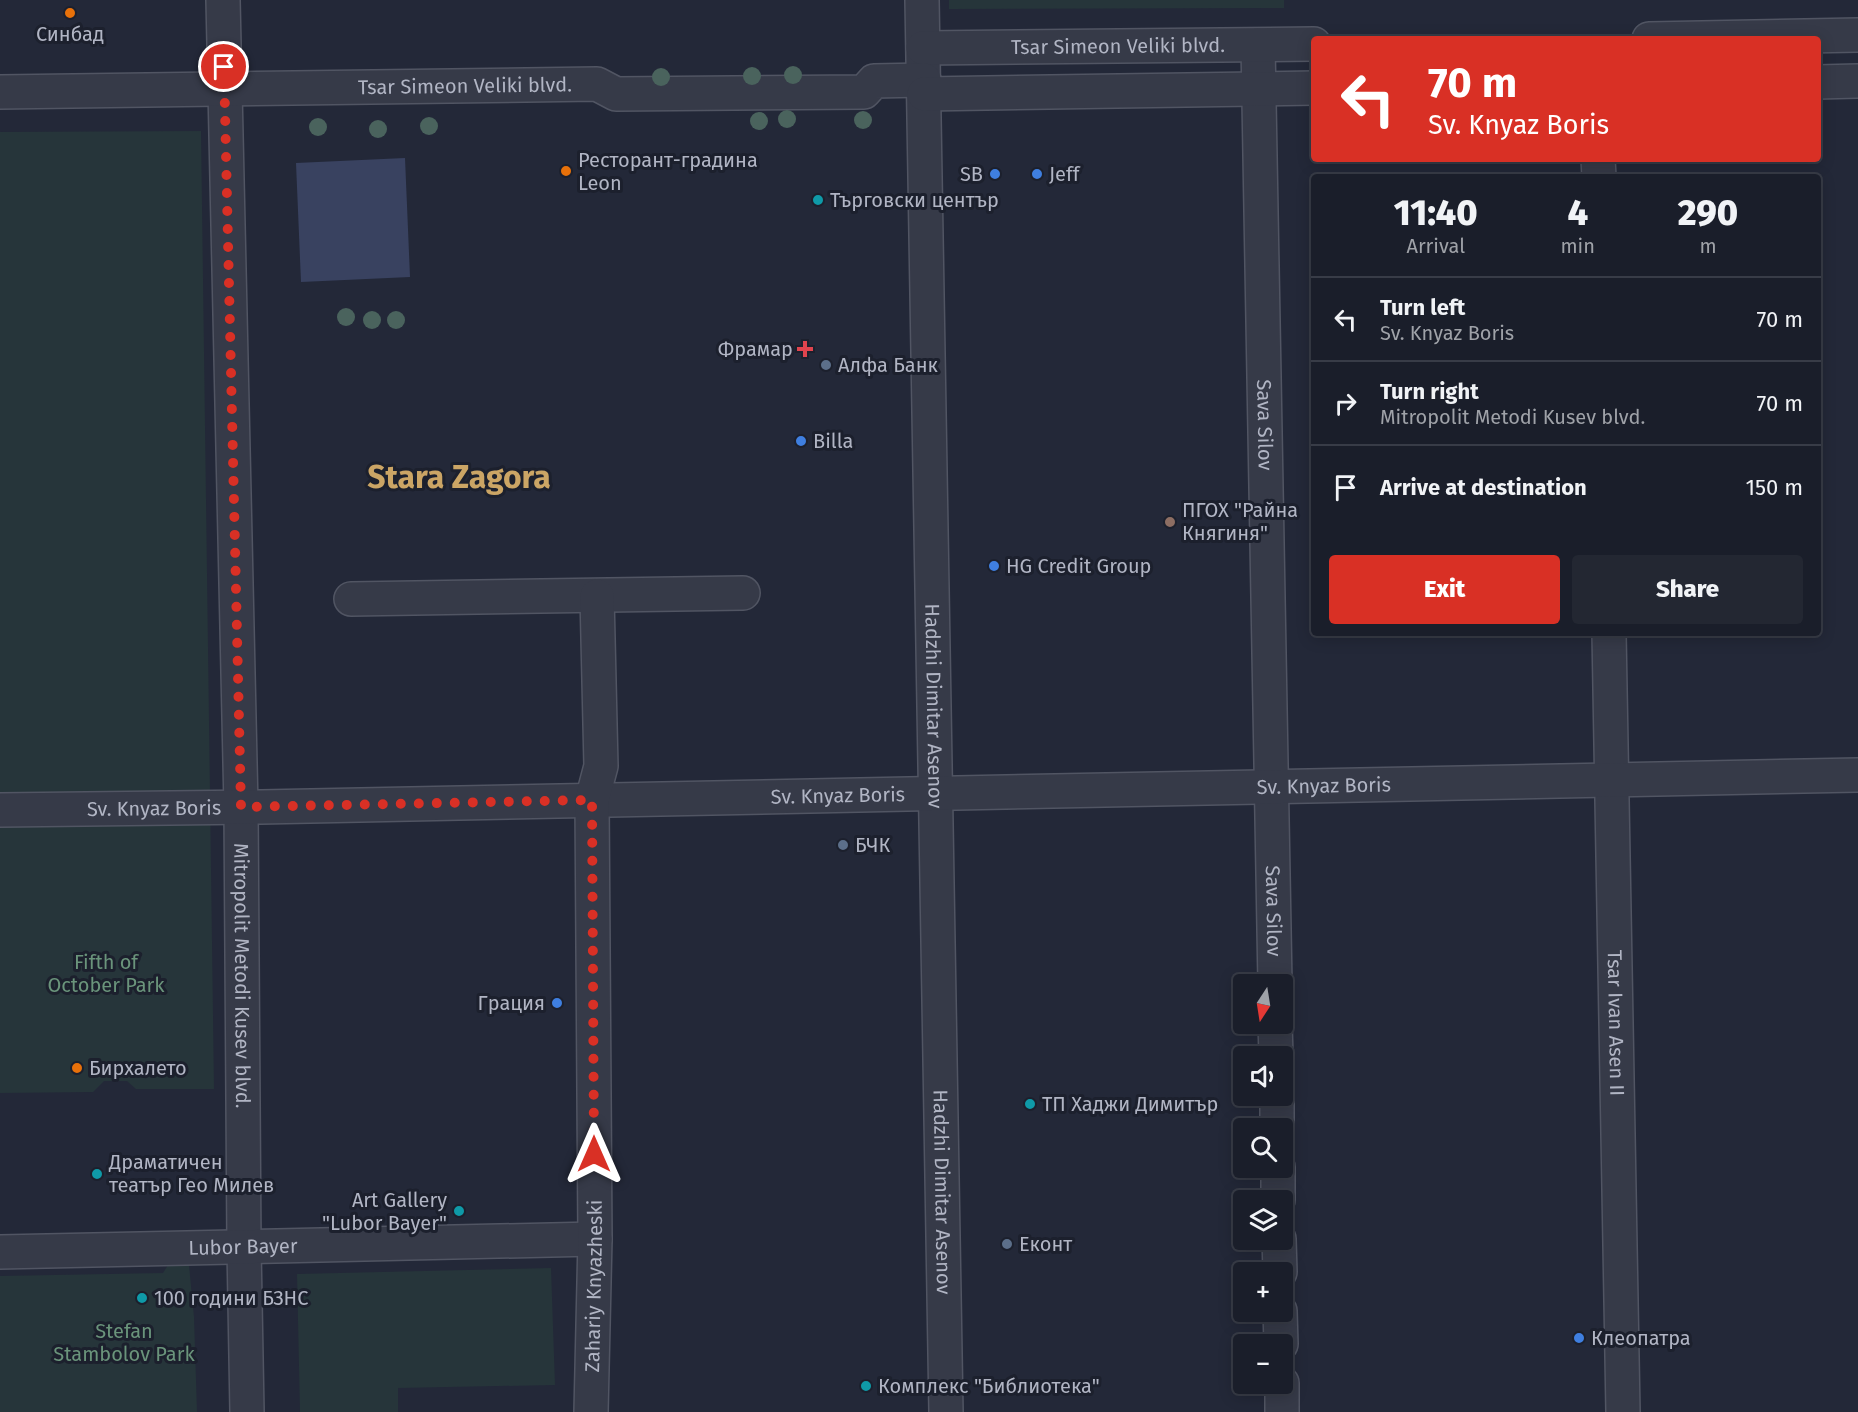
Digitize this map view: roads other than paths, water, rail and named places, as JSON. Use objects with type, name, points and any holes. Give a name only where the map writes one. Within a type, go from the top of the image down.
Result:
[{"type":"street","name":"Mitropolit Metodi Kusev blvd.","points":[[223,0],[241,807],[247,1412]]},
{"type":"street","name":"Hadzhi Dimitar Asenov","points":[[922,0],[946,1412]]},
{"type":"street","points":[[1806,36],[1858,35]]},
{"type":"street","name":"Tsar Simeon Veliki blvd.","points":[[0,92],[597,84],[616,94],[864,92],[874,81],[924,74],[1258,45],[1311,44]]},
{"type":"street","name":"Sava Silov","points":[[1258,45],[1275,974]]},
{"type":"street","name":"Tsar Simeon Veliki blvd.","points":[[924,74],[1260,89],[1311,88]]},
{"type":"street","points":[[1821,82],[1858,81]]},
{"type":"street","points":[[351,599],[743,594]]},
{"type":"street","name":"Zahariy Knyazheski","points":[[591,1412],[595,1239],[592,800],[601,765],[597,596]]},
{"type":"street","name":"Tsar Ivan Asen II","points":[[1609,636],[1623,1412]]},
{"type":"street","name":"Sv. Knyaz Boris","points":[[0,810],[1858,775]]},
{"type":"street","name":"Lubor Bayer","points":[[0,1252],[595,1239]]},
{"type":"street","points":[[1282,1394],[1282,1412]]},
{"type":"water","points":[[405,158],[410,277],[301,282],[296,163]]},
{"type":"place","name":"Синбад","points":[[70,13]]},
{"type":"place","name":"Ресторант-градина Leon","points":[[566,171]]},
{"type":"place","name":"SB","points":[[995,174]]},
{"type":"place","name":"Jeff","points":[[1037,174]]},
{"type":"place","name":"Търговски център","points":[[818,200]]},
{"type":"place","name":"Фрамар","points":[[805,349]]},
{"type":"place","name":"Алфа Банк","points":[[826,365]]},
{"type":"place","name":"Billa","points":[[801,441]]},
{"type":"place","name":"ПГОХ \"Райна Княгиня\"","points":[[1170,522]]},
{"type":"place","name":"HG Credit Group","points":[[994,566]]},
{"type":"place","name":"БЧК","points":[[843,845]]},
{"type":"place","name":"Грация","points":[[557,1003]]},
{"type":"place","name":"Бирхалето","points":[[77,1068]]},
{"type":"place","name":"ТП Хаджи Димитър","points":[[1030,1104]]},
{"type":"place","name":"Драматичен театър Гео Милев","points":[[97,1174]]},
{"type":"place","name":"Art Gallery \"Lubor Bayer\"","points":[[459,1211]]},
{"type":"place","name":"Еконт","points":[[1007,1244]]},
{"type":"place","name":"100 години БЗНС","points":[[142,1298]]},
{"type":"place","name":"Клеопатра","points":[[1579,1338]]},
{"type":"place","name":"Комплекс \"Библиотека\"","points":[[866,1386]]},
{"type":"district","name":"Stara Zagora","points":[[459,477]]},
{"type":"park label","name":"Fifth of October Park","points":[[106,974]]},
{"type":"park label","name":"Stefan Stambolov Park","points":[[124,1342]]}]
